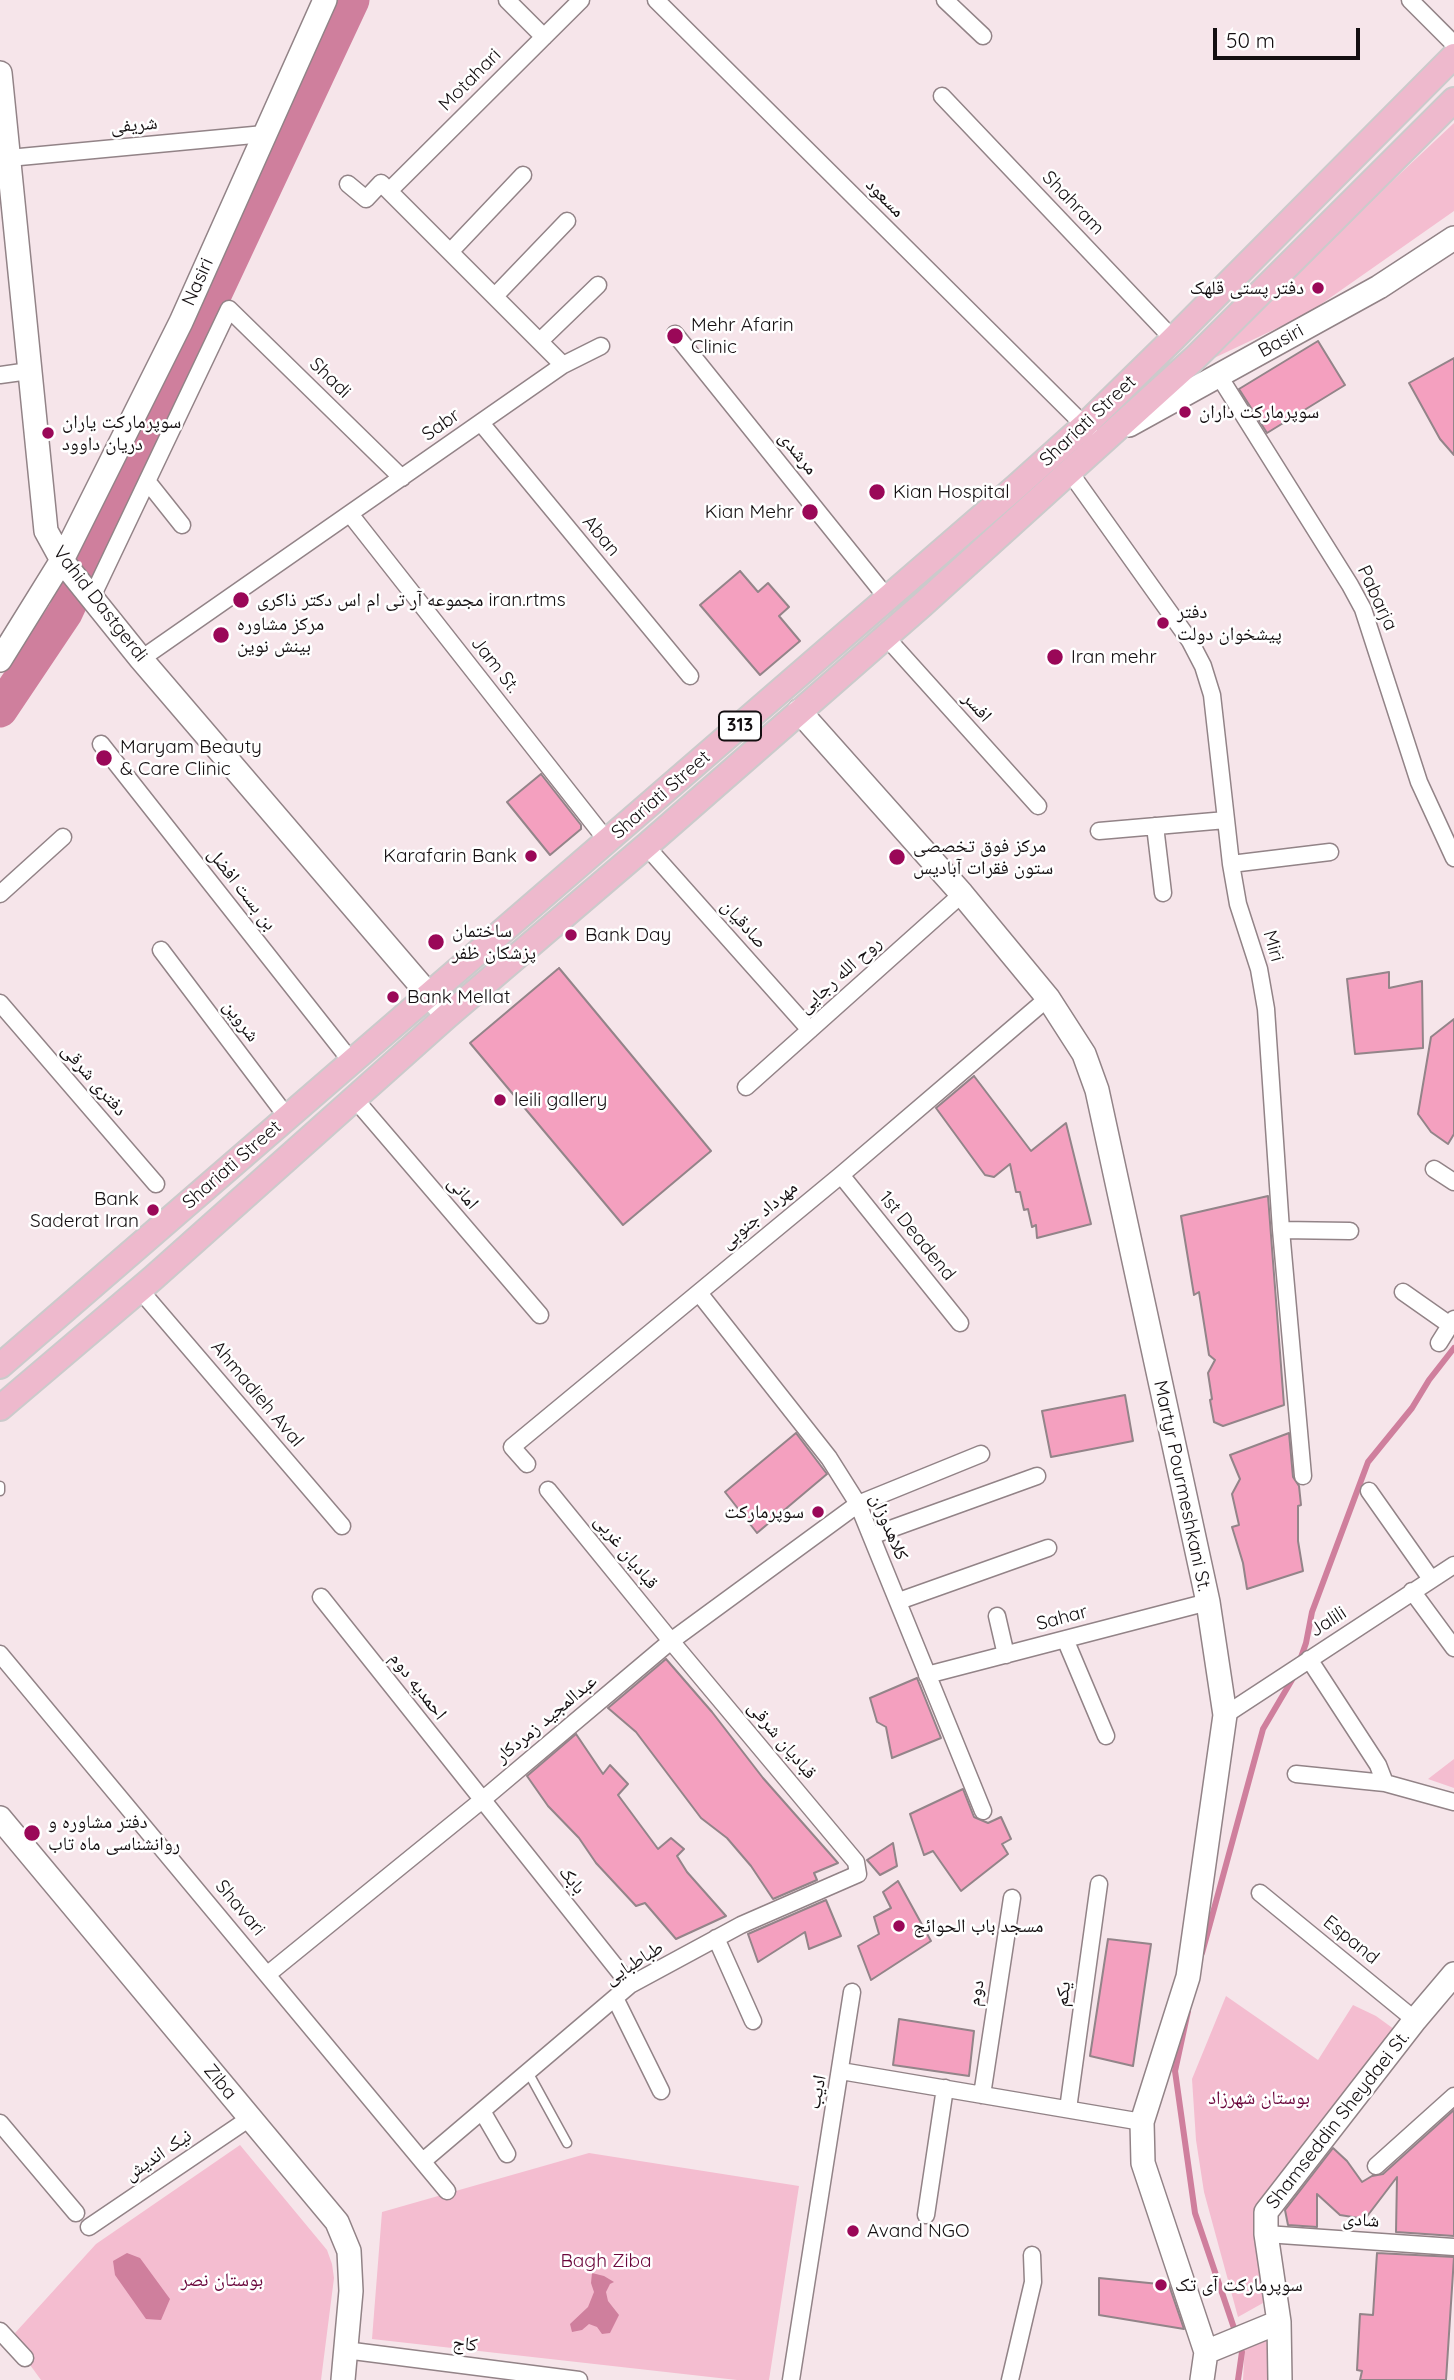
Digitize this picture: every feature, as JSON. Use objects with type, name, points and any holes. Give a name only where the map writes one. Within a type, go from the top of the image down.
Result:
[{"type":"main road","name":"Shariati Street","points":[[0,1408],[140,1290],[447,1016],[799,712],[1069,471],[1173,339],[1454,56]]},
{"type":"main road","name":"Shariati Street","points":[[0,1366],[888,599],[1195,358],[1454,100]]},
{"type":"main road","points":[[210,1183],[231,1209]]},
{"type":"street","name":"Nasiri","points":[[77,579],[181,322],[325,0]]},
{"type":"street","points":[[506,0],[544,37]]},
{"type":"street","name":"Motahari","points":[[390,191],[581,0]]},
{"type":"street","name":"مسعود","points":[[656,0],[1096,436]]},
{"type":"street","points":[[945,0],[983,36]]},
{"type":"street","points":[[1410,0],[1454,44]]},
{"type":"street","name":"Vahid Dastgerdi","points":[[0,73],[46,531],[77,579],[141,659],[447,1016]]},
{"type":"street","name":"Shahram","points":[[942,96],[1173,339]]},
{"type":"street","name":"شریفی","points":[[9,158],[264,134]]},
{"type":"street","points":[[450,252],[523,176]]},
{"type":"street","points":[[348,184],[366,199],[381,183],[563,365]]},
{"type":"street","points":[[495,296],[567,221]]},
{"type":"street","name":"Basiri","points":[[1096,436],[1219,376],[1379,287],[1454,238]]},
{"type":"street","points":[[540,341],[598,285]]},
{"type":"street","name":"Nasiri","points":[[77,579],[147,481],[229,309]]},
{"type":"street","name":"Shadi","points":[[229,309],[402,478]]},
{"type":"street","name":"مرشدی","points":[[675,334],[888,599]]},
{"type":"street","name":"Sabr","points":[[141,659],[563,365],[601,346]]},
{"type":"street","points":[[0,375],[29,371]]},
{"type":"street","name":"Pabarja","points":[[1219,376],[1363,609],[1419,782],[1454,859]]},
{"type":"street","name":"Aban","points":[[481,423],[690,676]]},
{"type":"street","name":"Miri","points":[[1069,471],[1190,641],[1203,666],[1212,695],[1231,864],[1238,904],[1259,970],[1266,1009],[1281,1230],[1303,1476]]},
{"type":"street","points":[[147,481],[182,525]]},
{"type":"street","name":"Jam St.","points":[[350,514],[608,842]]},
{"type":"street","points":[[0,660],[77,579]]},
{"type":"street","name":"افسر","points":[[885,636],[1038,806]]},
{"type":"street","name":"Martyr Pourmeshkani St.","points":[[799,712],[961,894],[1048,998],[1084,1054],[1097,1090],[1208,1602],[1225,1715],[1188,1978],[1142,2122],[1143,2163],[1206,2352]]},
{"type":"street","name":"بن بست افضل","points":[[101,744],[351,1061]]},
{"type":"street","points":[[1099,831],[1226,820]]},
{"type":"street","points":[[1155,826],[1163,893]]},
{"type":"street","points":[[0,894],[63,836]]},
{"type":"street","name":"صادقیان","points":[[646,846],[810,1030]]},
{"type":"street","points":[[1231,864],[1330,852]]},
{"type":"street","name":"روح الله رجایی","points":[[746,1087],[961,894]]},
{"type":"street","name":"شروین","points":[[161,950],[287,1117]]},
{"type":"street","points":[[397,956],[409,990],[408,1012]]},
{"type":"street","name":"مهرداد جنوبی","points":[[527,1464],[512,1447],[841,1175],[1048,998]]},
{"type":"street","name":"دفتری شرقی","points":[[0,1003],[156,1184]]},
{"type":"street","name":"امانی","points":[[354,1098],[540,1315]]},
{"type":"street","points":[[1434,1169],[1454,1182]]},
{"type":"street","name":"1st Deadend","points":[[841,1175],[960,1322]]},
{"type":"street","points":[[1281,1230],[1350,1231]]},
{"type":"street","name":"Ahmadieh Aval","points":[[140,1290],[342,1526]]},
{"type":"street","name":"کلاهدوزان","points":[[699,1293],[829,1458],[858,1504],[982,1811]]},
{"type":"street","points":[[1403,1293],[1452,1322],[1439,1343]]},
{"type":"street","name":"عبدالمجید زمردکار","points":[[268,1974],[481,1801],[671,1641],[858,1504],[981,1454]]},
{"type":"street","points":[[872,1536],[1037,1476]]},
{"type":"street","name":"قبادیان غربی","points":[[548,1490],[671,1641]]},
{"type":"street","points":[[1369,1491],[1431,1580]]},
{"type":"street","points":[[899,1601],[1048,1548]]},
{"type":"street","name":"Jalili","points":[[1225,1715],[1454,1564]]},
{"type":"street","points":[[1412,1591],[1454,1648]]},
{"type":"street","name":"احمدیه دوم","points":[[321,1597],[481,1801]]},
{"type":"street","name":"Sahar","points":[[927,1675],[1208,1602]]},
{"type":"street","points":[[998,1616],[1006,1655]]},
{"type":"street","points":[[1065,1639],[1106,1736]]},
{"type":"street","name":"قبادیان شرقی","points":[[671,1641],[856,1861],[858,1868]]},
{"type":"street","name":"Shavari","points":[[0,1654],[447,2191]]},
{"type":"street","points":[[1308,1659],[1378,1765],[1385,1783]]},
{"type":"street","points":[[1296,1774],[1385,1783],[1454,1802]]},
{"type":"street","name":"بابک","points":[[481,1801],[630,1985]]},
{"type":"street","name":"Ziba","points":[[0,1818],[337,2222],[349,2251],[351,2291],[343,2380]]},
{"type":"street","name":"طباطبایی","points":[[423,2161],[630,1985],[741,1925],[858,1874],[858,1868]]},
{"type":"street","name":"یکم","points":[[1068,2109],[1099,1884]]},
{"type":"street","name":"Espand","points":[[1261,1893],[1415,2020]]},
{"type":"street","name":"دوم","points":[[982,2095],[1012,1898]]},
{"type":"street","points":[[716,1938],[753,2021]]},
{"type":"street","name":"Shamseddin Sheydaei St.","points":[[1280,2380],[1279,2322],[1266,2234],[1266,2212],[1415,2020],[1451,1984]]},
{"type":"street","points":[[841,2071],[852,1992]]},
{"type":"street","points":[[615,1998],[660,2091]]},
{"type":"street","name":"ادیب","points":[[791,2380],[841,2071],[1142,2122]]},
{"type":"street","points":[[926,2215],[946,2088]]},
{"type":"street","points":[[1376,2166],[1454,2096]]},
{"type":"street","points":[[482,2111],[507,2154]]},
{"type":"street","name":"نیک اندیش","points":[[89,2227],[250,2118]]},
{"type":"street","points":[[0,2123],[76,2213]]},
{"type":"street","name":"شادی","points":[[1266,2234],[1454,2247]]},
{"type":"street","points":[[1010,2380],[1033,2283],[1032,2255]]},
{"type":"street","points":[[1202,2380],[1206,2352],[1279,2322]]},
{"type":"street","points":[[0,2331],[25,2358]]},
{"type":"street","name":"کاج","points":[[345,2350],[579,2380]]},
{"type":"lane","points":[[528,2072],[567,2143]]},
{"type":"green space","points":[[1454,123],[1454,211],[1307,314],[1212,359],[1284,283]]},
{"type":"green space","points":[[1454,1759],[1454,1788],[1428,1779]]},
{"type":"green space","name":"بوستان شهرزاد","points":[[1226,1996],[1318,2060],[1353,2005],[1376,2016],[1398,2032],[1257,2205],[1263,2303],[1238,2317],[1204,2192],[1196,2140],[1192,2079]]},
{"type":"green space","name":"بوستان نصر","points":[[240,2145],[327,2250],[332,2264],[334,2278],[321,2380],[41,2380],[25,2358],[15,2333],[96,2244]]},
{"type":"green space","name":"Bagh Ziba","points":[[589,2153],[799,2186],[769,2380],[737,2380],[372,2339],[382,2212]]},
{"type":"green space","points":[[1267,2335],[1270,2380],[1243,2380],[1245,2344]]},
{"type":"shaded area","points":[[127,2253],[140,2258],[170,2299],[161,2320],[146,2319],[115,2275],[113,2261]]},
{"type":"shaded area","points":[[592,2273],[614,2282],[606,2292],[608,2301],[619,2315],[610,2333],[602,2334],[597,2327],[589,2324],[582,2330],[572,2332],[570,2324],[588,2307],[594,2292]]},
{"type":"building","points":[[1318,341],[1345,385],[1267,433],[1239,389]]},
{"type":"building","points":[[1454,358],[1454,455],[1440,439],[1409,383]]},
{"type":"building","points":[[740,571],[758,592],[768,583],[789,607],[779,616],[800,641],[760,675],[700,605]]},
{"type":"building","points":[[541,774],[581,825],[581,829],[550,855],[507,802]]},
{"type":"building","points":[[559,968],[711,1151],[623,1225],[470,1043]]},
{"type":"building","points":[[1389,972],[1389,988],[1422,981],[1423,1048],[1355,1054],[1347,979]]},
{"type":"building","points":[[1454,1019],[1454,1134],[1448,1144],[1431,1132],[1418,1114],[1431,1037]]},
{"type":"building","points":[[974,1076],[1031,1151],[1066,1123],[1091,1224],[1037,1238],[1036,1225],[1032,1227],[1028,1209],[1024,1210],[1020,1192],[1016,1192],[1010,1164],[994,1177],[985,1175],[936,1108]]},
{"type":"building","points":[[1268,1196],[1284,1405],[1223,1426],[1214,1422],[1208,1373],[1215,1360],[1209,1355],[1199,1292],[1194,1295],[1181,1216]]},
{"type":"building","points":[[1125,1395],[1133,1441],[1051,1457],[1042,1411]]},
{"type":"building","points":[[796,1433],[827,1474],[757,1533],[725,1492]]},
{"type":"building","points":[[1289,1433],[1293,1477],[1299,1486],[1301,1505],[1298,1506],[1298,1541],[1303,1571],[1247,1589],[1243,1563],[1232,1527],[1239,1525],[1232,1494],[1240,1479],[1230,1455]]},
{"type":"building","points":[[666,1659],[712,1712],[763,1778],[838,1863],[814,1873],[817,1880],[773,1899],[751,1866],[727,1838],[701,1818],[636,1732],[608,1708]]},
{"type":"building","points":[[917,1678],[941,1738],[892,1758],[886,1727],[877,1722],[870,1698]]},
{"type":"building","points":[[576,1734],[603,1774],[610,1765],[628,1784],[618,1795],[658,1849],[671,1838],[684,1849],[677,1856],[687,1872],[726,1916],[676,1939],[645,1903],[636,1906],[596,1863],[579,1838],[548,1806],[527,1776]]},
{"type":"building","points":[[963,1789],[974,1817],[988,1823],[1001,1817],[1011,1839],[1002,1844],[1008,1854],[961,1891],[933,1851],[924,1855],[910,1814]]},
{"type":"building","points":[[893,1843],[897,1866],[880,1875],[867,1860]]},
{"type":"building","name":"مسجد باب الحوائج","points":[[898,1881],[931,1941],[871,1980],[858,1946],[879,1934],[874,1917],[891,1908],[883,1892]]},
{"type":"building","points":[[826,1900],[841,1936],[809,1949],[805,1932],[758,1962],[748,1934]]},
{"type":"building","points":[[1108,1939],[1151,1944],[1133,2066],[1090,2056]]},
{"type":"building","points":[[899,2019],[974,2031],[969,2076],[893,2065]]},
{"type":"building","points":[[1454,2110],[1454,2236],[1396,2232],[1397,2177],[1365,2219],[1340,2215],[1317,2194],[1317,2227],[1288,2225],[1285,2210],[1333,2148],[1347,2161],[1362,2182],[1383,2174]]},
{"type":"building","points":[[1377,2253],[1454,2257],[1446,2380],[1360,2380],[1362,2371],[1357,2370],[1360,2314],[1373,2315]]},
{"type":"building","points":[[1099,2278],[1169,2285],[1184,2329],[1099,2315]]},
{"type":"waterway","points":[[0,710],[65,613],[352,0]]},
{"type":"waterway","points":[[1299,1663],[1312,1612],[1368,1462],[1412,1408],[1429,1380],[1454,1348]]},
{"type":"waterway","points":[[1202,1953],[1263,1729],[1296,1673]]},
{"type":"waterway","points":[[1188,2011],[1175,2071],[1195,2213],[1236,2334]]},
{"type":"waterway","points":[[1238,2380],[1242,2352],[1239,2344]]},
{"type":"place","name":"دفتر پستی قلهک","points":[[1318,288]]},
{"type":"place","name":"Mehr Afarin Clinic","points":[[675,336]]},
{"type":"place","name":"سوپرمارکت داران","points":[[1185,412]]},
{"type":"place","name":"سوپرمارکت یاران دریان داوود","points":[[48,433]]},
{"type":"place","name":"Kian Hospital","points":[[877,492]]},
{"type":"place","name":"Kian Mehr","points":[[810,512]]},
{"type":"place","name":"مجموعه آر تی ام اس دکتر ذاکری iran.rtms","points":[[241,600]]},
{"type":"place","name":"دفتر پیشخوان دولت","points":[[1163,623]]},
{"type":"place","name":"مرکز مشاوره بینش نوین","points":[[221,635]]},
{"type":"place","name":"Iran mehr","points":[[1055,657]]},
{"type":"place","name":"Maryam Beauty & Care Clinic","points":[[104,758]]},
{"type":"place","name":"Karafarin Bank","points":[[531,856]]},
{"type":"place","name":"مرکز فوق تخصصی ستون فقرات آبادیس","points":[[897,857]]},
{"type":"place","name":"Bank Day","points":[[571,935]]},
{"type":"place","name":"ساختمان پزشکان ظفر","points":[[436,942]]},
{"type":"place","name":"Bank Mellat","points":[[393,997]]},
{"type":"place","name":"leili gallery","points":[[500,1100]]},
{"type":"place","name":"Bank Saderat Iran","points":[[153,1210]]},
{"type":"place","name":"سوپرمارکت","points":[[818,1512]]},
{"type":"place","name":"دفتر مشاوره و روانشناسی ماه تاب","points":[[32,1833]]},
{"type":"place","name":"مسجد باب الحوائج","points":[[899,1926]]},
{"type":"place","name":"Avand NGO","points":[[853,2231]]},
{"type":"place","name":"سوپرمارکت آی تک","points":[[1161,2285]]}]
